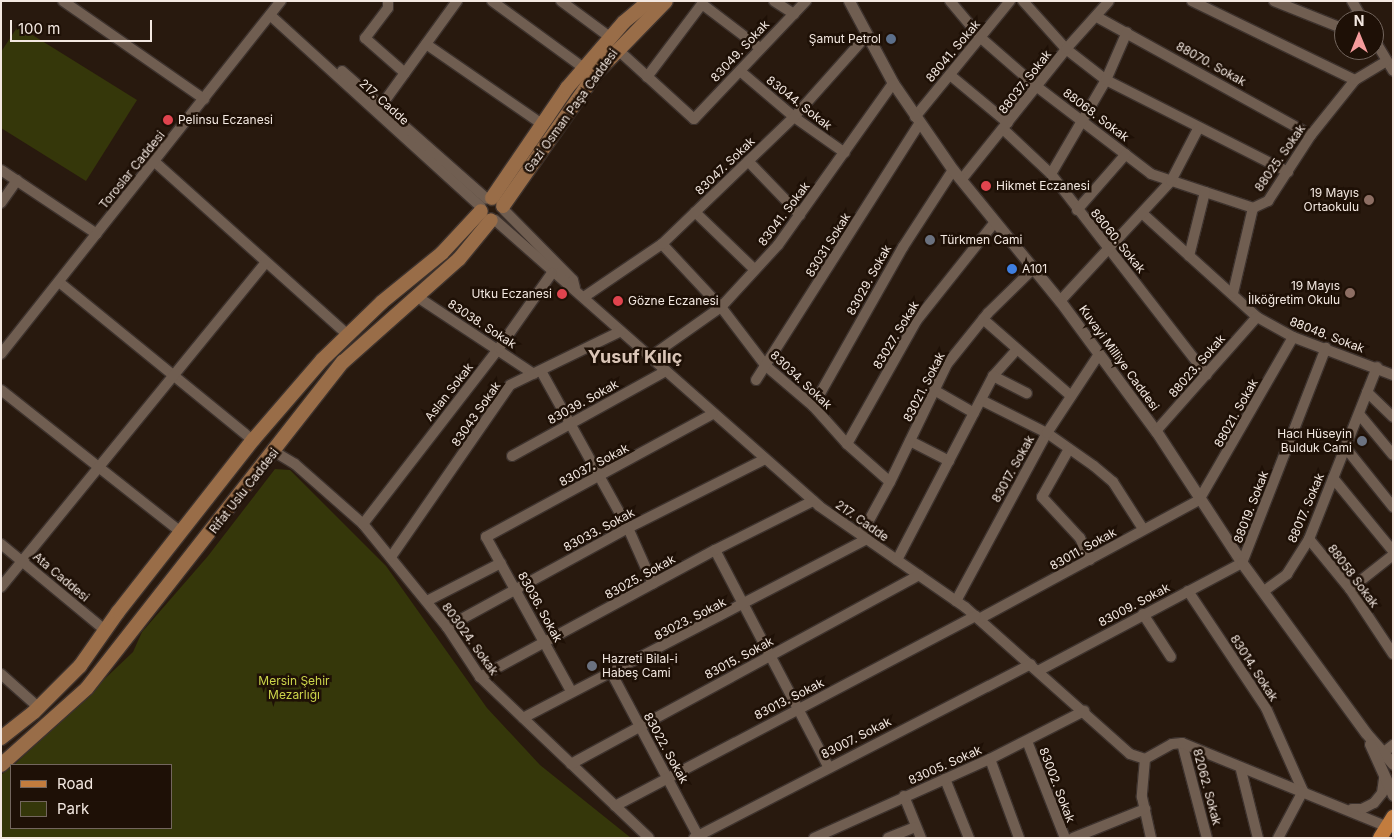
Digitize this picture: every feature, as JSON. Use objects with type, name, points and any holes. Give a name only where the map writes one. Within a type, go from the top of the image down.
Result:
[{"type":"main road","name":"Gazi Osman Paşa Caddesi","points":[[492,209],[542,124],[584,68],[666,1]]},
{"type":"main road","name":"Gazi Osman Paşa Caddesi","points":[[492,209],[563,118],[641,3]]},
{"type":"main road","name":"Rifat Uslu Caddesi","points":[[1,765],[87,688],[275,452],[343,362],[459,259],[492,209]]},
{"type":"main road","name":"Rifat Uslu Caddesi","points":[[1,738],[38,707],[80,666],[105,630],[253,440],[322,360],[348,334],[492,209]]},
{"type":"street","points":[[63,1],[204,99]]},
{"type":"street","name":"Toroslar Caddesi","points":[[1,354],[281,1]]},
{"type":"street","points":[[388,1],[388,8],[366,36],[366,41],[406,73]]},
{"type":"street","points":[[381,106],[458,1]]},
{"type":"street","points":[[492,1],[584,68]]},
{"type":"street","points":[[561,1],[614,43],[648,77],[702,4],[760,48]]},
{"type":"street","points":[[774,1],[794,14]]},
{"type":"street","name":"Kuvayi Milliye Caddesi","points":[[849,1],[893,83],[917,120],[953,170],[1060,301],[1156,432],[1242,563],[1366,733]]},
{"type":"street","name":"88068. Sokak","points":[[950,1],[981,38],[1036,86],[1082,119],[1151,174],[1254,208]]},
{"type":"street","name":"88041. Sokak","points":[[917,120],[950,75],[1010,1]]},
{"type":"street","points":[[1023,1],[1066,49],[1106,80],[1198,129],[1288,172]]},
{"type":"street","points":[[1192,1],[1354,80]]},
{"type":"street","points":[[1274,1],[1334,25]]},
{"type":"street","name":"83049. Sokak","points":[[648,77],[694,119],[794,14],[801,3]]},
{"type":"street","name":"88037. Sokak","points":[[962,179],[1102,7]]},
{"type":"street","name":"88070. Sokak","points":[[1102,7],[1126,32],[1311,135]]},
{"type":"street","name":"217. Cadde","points":[[272,13],[381,106],[492,209],[552,273],[584,297],[713,414],[813,501],[956,601],[1034,667],[1130,754],[1146,759]]},
{"type":"street","name":"217. Cadde","points":[[272,13],[573,280],[571,286]]},
{"type":"street","points":[[1051,174],[1106,80],[1126,32]]},
{"type":"street","name":"83047. Sokak","points":[[584,297],[662,244],[794,117],[867,36]]},
{"type":"street","points":[[426,44],[542,124]]},
{"type":"street","points":[[1384,56],[1393,71]]},
{"type":"street","name":"88025. Sokak","points":[[1233,293],[1254,208],[1268,201],[1311,135],[1354,80],[1387,61]]},
{"type":"street","name":"83044. Sokak","points":[[740,71],[794,117],[844,153]]},
{"type":"street","name":"88060. Sokak","points":[[950,75],[1006,126],[1051,174],[1077,210],[1208,375]]},
{"type":"street","name":"83041. Sokak","points":[[650,357],[720,307],[755,270],[800,215],[893,83]]},
{"type":"street","name":"83031 Sokak","points":[[756,380],[917,120]]},
{"type":"street","points":[[1060,301],[1110,250],[1171,181],[1198,129]]},
{"type":"street","points":[[1077,210],[1126,154]]},
{"type":"street","points":[[155,162],[348,334]]},
{"type":"street","points":[[748,162],[800,215]]},
{"type":"street","points":[[1,170],[97,234]]},
{"type":"street","name":"83029. Sokak","points":[[813,406],[903,247],[953,170]]},
{"type":"street","points":[[1,203],[17,180]]},
{"type":"street","points":[[1189,256],[1205,192]]},
{"type":"street","points":[[695,212],[755,270]]},
{"type":"street","name":"88048. Sokak","points":[[1143,214],[1257,316],[1293,337],[1393,375]]},
{"type":"street","name":"83027. Sokak","points":[[847,444],[917,320],[995,222]]},
{"type":"street","name":"83034. Sokak","points":[[662,244],[720,307],[766,366],[813,406],[847,444],[890,482]]},
{"type":"street","points":[[1,587],[266,262]]},
{"type":"street","name":"83021. Sokak","points":[[864,537],[947,364],[983,319],[1034,268]]},
{"type":"street","name":"Aslan Sokak","points":[[363,524],[499,348],[552,273]]},
{"type":"street","points":[[59,282],[172,377],[253,440]]},
{"type":"street","name":"83038. Sokak","points":[[416,296],[538,373]]},
{"type":"street","name":"88023. Sokak","points":[[1156,432],[1208,375],[1257,316]]},
{"type":"street","points":[[983,319],[1071,396]]},
{"type":"street","name":"83043 Sokak","points":[[391,557],[510,385],[621,331]]},
{"type":"street","name":"88021. Sokak","points":[[1200,500],[1293,337]]},
{"type":"street","name":"88019. Sokak","points":[[1242,563],[1326,348]]},
{"type":"street","points":[[897,560],[993,376],[1017,349]]},
{"type":"street","name":"83017. Sokak","points":[[956,601],[1047,433],[1098,354]]},
{"type":"street","name":"88017. Sokak","points":[[1264,591],[1287,574],[1309,539],[1377,368]]},
{"type":"street","name":"83039. Sokak","points":[[512,456],[569,423],[666,372]]},
{"type":"street","points":[[538,373],[569,423],[628,528],[653,584]]},
{"type":"street","points":[[993,376],[1027,392]]},
{"type":"street","points":[[1,390],[181,532]]},
{"type":"street","points":[[934,390],[974,413]]},
{"type":"street","points":[[1367,392],[1393,416]]},
{"type":"street","points":[[981,400],[1047,433],[1113,482],[1144,529]]},
{"type":"street","name":"83037. Sokak","points":[[486,537],[713,414]]},
{"type":"street","points":[[1359,414],[1393,456]]},
{"type":"street","points":[[910,441],[949,461]]},
{"type":"street","points":[[1346,447],[1393,507]]},
{"type":"street","points":[[1069,449],[1042,497],[1071,527],[1090,560]]},
{"type":"street","name":"803024. Sokak","points":[[275,452],[295,464],[363,524],[447,627],[480,677],[648,838]]},
{"type":"street","name":"83033. Sokak","points":[[447,627],[628,528],[765,459]]},
{"type":"street","points":[[1333,478],[1393,553],[1350,589]]},
{"type":"street","name":"83011. Sokak","points":[[977,618],[1090,560],[1200,500]]},
{"type":"street","name":"83025. Sokak","points":[[480,677],[715,550],[813,501]]},
{"type":"street","name":"83036. Sokak","points":[[486,537],[546,642],[571,691]]},
{"type":"street","name":"83023. Sokak","points":[[523,718],[571,691],[612,674],[742,606],[864,537]]},
{"type":"street","name":"88058 Sokak","points":[[1309,539],[1350,589],[1393,654]]},
{"type":"street","name":"Ata Caddesi","points":[[1,544],[105,630]]},
{"type":"street","points":[[715,550],[742,606],[772,656],[828,766]]},
{"type":"street","points":[[427,601],[501,563]]},
{"type":"street","name":"83009. Sokak","points":[[1034,667],[1242,563]]},
{"type":"street","name":"83015. Sokak","points":[[571,764],[919,575]]},
{"type":"street","name":"83014. Sokak","points":[[1188,591],[1266,708],[1303,791]]},
{"type":"street","points":[[1143,614],[1171,657]]},
{"type":"street","name":"83013. Sokak","points":[[615,806],[798,708],[977,618]]},
{"type":"street","name":"83007. Sokak","points":[[696,837],[828,766],[1034,667]]},
{"type":"street","points":[[1,674],[38,707]]},
{"type":"street","name":"83022. Sokak","points":[[612,674],[668,776],[696,837]]},
{"type":"street","name":"83005. Sokak","points":[[814,838],[990,759],[1084,711]]},
{"type":"street","points":[[1366,733],[1393,764]]},
{"type":"street","points":[[1366,733],[1393,795]]},
{"type":"street","name":"83002. Sokak","points":[[1027,740],[1064,838]]},
{"type":"street","points":[[1151,838],[1142,797],[1146,759],[1172,744],[1182,743],[1242,770],[1303,791],[1387,827]]},
{"type":"street","name":"82062. Sokak","points":[[1182,743],[1207,838]]},
{"type":"street","points":[[1382,753],[1393,745]]},
{"type":"street","points":[[990,759],[1019,838]]},
{"type":"street","points":[[1242,770],[1258,838]]},
{"type":"street","points":[[1346,809],[1362,809],[1374,803],[1382,793],[1384,778]]},
{"type":"street","points":[[945,779],[969,838]]},
{"type":"street","points":[[1278,838],[1303,791]]},
{"type":"street","points":[[904,796],[921,838]]},
{"type":"street","points":[[1073,838],[1145,809]]},
{"type":"street","points":[[888,838],[915,827]]},
{"type":"green space","points":[[18,26],[137,100],[86,181],[1,128],[1,52]]},
{"type":"green space","name":"Mersin Şehir Mezarlığı","points":[[275,469],[290,470],[386,566],[487,708],[540,765],[631,838],[1,838],[1,775],[10,768],[10,829],[172,829],[172,764],[15,764],[133,652],[142,632],[208,556]]},
{"type":"place","name":"Şamut Petrol","points":[[891,39]]},
{"type":"place","name":"Pelinsu Eczanesi","points":[[168,120]]},
{"type":"place","name":"Hikmet Eczanesi","points":[[986,186]]},
{"type":"place","name":"19 Mayıs Ortaokulu","points":[[1369,200]]},
{"type":"place","name":"Türkmen Cami","points":[[930,240]]},
{"type":"place","name":"A101","points":[[1012,269]]},
{"type":"place","name":"19 Mayıs İlköğretim Okulu","points":[[1350,293]]},
{"type":"place","name":"Utku Eczanesi","points":[[562,294]]},
{"type":"place","name":"Gözne Eczanesi","points":[[618,301]]},
{"type":"place","name":"Hacı Hüseyin Bulduk Cami","points":[[1362,441]]},
{"type":"place","name":"Hazreti Bilal-i Habeş Cami","points":[[592,666]]},
{"type":"district","name":"Yusuf Kılıç","points":[[635,357]]}]
